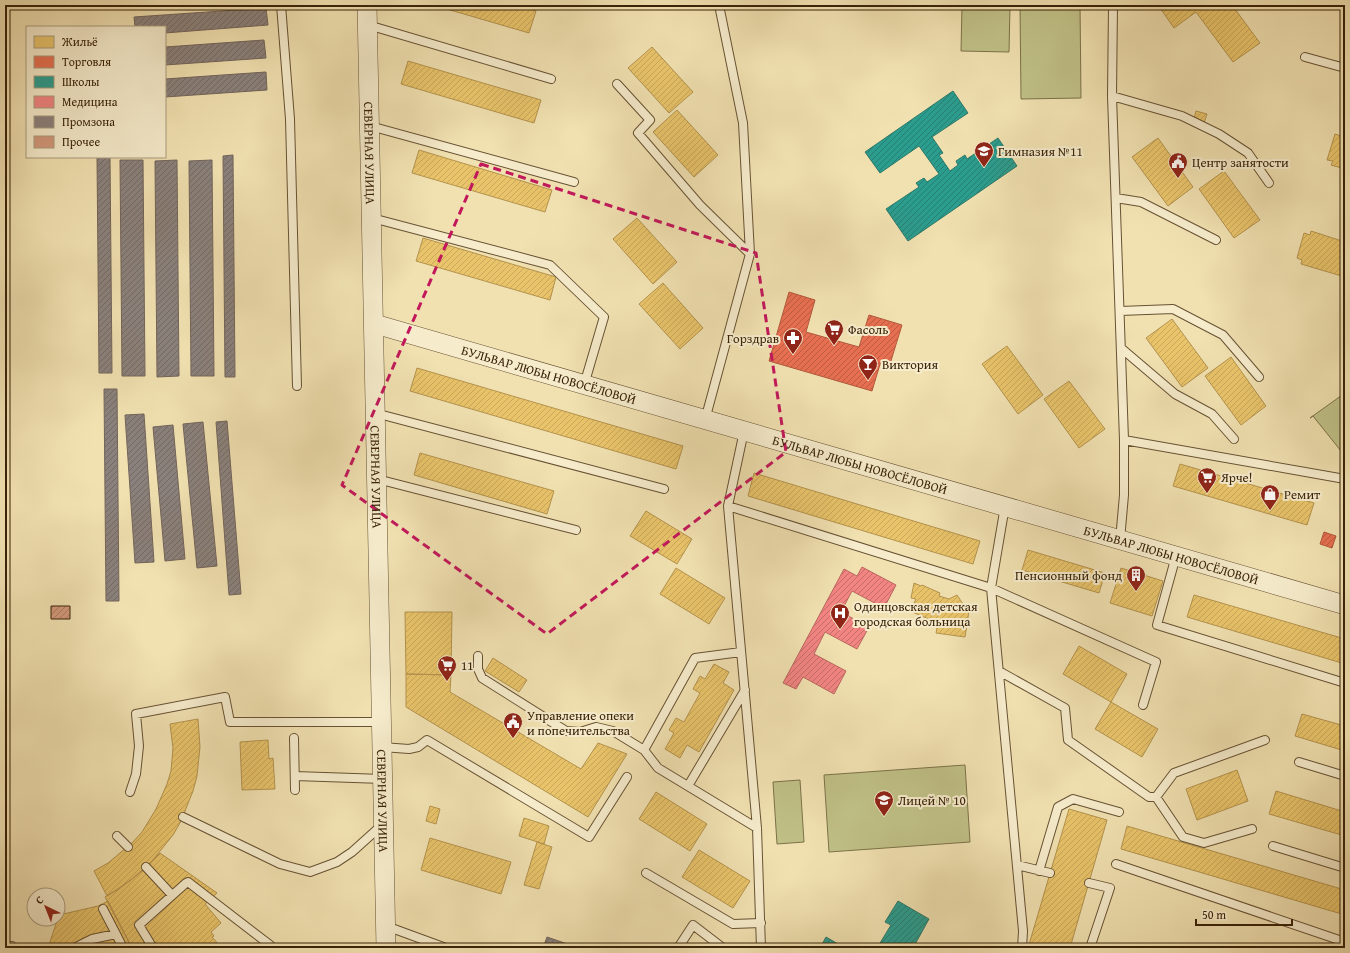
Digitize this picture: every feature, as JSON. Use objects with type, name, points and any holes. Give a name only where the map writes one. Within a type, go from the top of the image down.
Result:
[{"type":"street","name":"СЕВЕРНАЯ УЛИЦА","points":[[367,5],[375,324],[375,413],[386,948]]},
{"type":"street","name":"БУЛЬВАР ЛЮБЫ НОВОСЁЛОВОЙ","points":[[375,324],[1345,605]]},
{"type":"lane","points":[[281,5],[290,118],[297,386]]},
{"type":"lane","points":[[705,420],[750,254],[743,123],[719,5]]},
{"type":"lane","points":[[1113,5],[1112,96],[1124,440],[1124,495],[1120,540]]},
{"type":"lane","points":[[368,25],[551,79]]},
{"type":"lane","points":[[1305,57],[1345,68]]},
{"type":"lane","points":[[617,84],[650,120],[638,133],[700,205],[750,254]]},
{"type":"lane","points":[[1112,96],[1182,116],[1220,134],[1248,153],[1269,183]]},
{"type":"lane","points":[[370,126],[574,182]]},
{"type":"lane","points":[[1116,198],[1141,202],[1216,240]]},
{"type":"lane","points":[[372,218],[550,265],[604,317],[584,385]]},
{"type":"lane","points":[[1120,311],[1173,309],[1223,335],[1259,377]]},
{"type":"lane","points":[[1121,348],[1175,394],[1212,414],[1234,439]]},
{"type":"lane","points":[[375,413],[664,489]]},
{"type":"lane","points":[[744,431],[728,506],[757,828],[761,948]]},
{"type":"lane","points":[[1124,440],[1345,479]]},
{"type":"lane","points":[[377,479],[576,530]]},
{"type":"lane","points":[[728,506],[991,588],[1156,662],[1143,705]]},
{"type":"lane","points":[[1005,506],[991,588],[1023,931],[1022,948]]},
{"type":"lane","points":[[1176,556],[1157,625],[1345,683]]},
{"type":"lane","points":[[644,750],[695,658],[741,652]]},
{"type":"lane","points":[[478,656],[478,669],[482,678],[566,731],[580,732],[596,727],[613,731],[644,750],[658,768],[757,828]]},
{"type":"lane","points":[[999,671],[1065,708],[1068,740],[1149,797],[1156,797]]},
{"type":"lane","points":[[688,786],[745,690]]},
{"type":"lane","points":[[130,792],[136,774],[139,746],[136,714],[225,697],[230,722],[382,722]]},
{"type":"lane","points":[[294,738],[295,790]]},
{"type":"lane","points":[[382,747],[409,749],[418,747],[427,740],[589,837],[627,777]]},
{"type":"lane","points":[[1156,797],[1174,773],[1265,740]]},
{"type":"lane","points":[[1299,762],[1345,776]]},
{"type":"lane","points":[[295,776],[383,779]]},
{"type":"lane","points":[[1156,797],[1183,837],[1204,843],[1252,829]]},
{"type":"lane","points":[[1039,871],[1058,807],[1073,799],[1119,812]]},
{"type":"lane","points":[[183,817],[280,864],[310,872],[337,862],[352,852],[384,823]]},
{"type":"lane","points":[[117,836],[128,847]]},
{"type":"lane","points":[[1273,846],[1345,868]]},
{"type":"lane","points":[[1116,864],[1345,942]]},
{"type":"lane","points":[[1017,865],[1050,873]]},
{"type":"lane","points":[[146,867],[172,895]]},
{"type":"lane","points":[[646,873],[733,924],[760,923]]},
{"type":"lane","points":[[153,948],[139,925],[188,882],[272,948]]},
{"type":"lane","points":[[1089,883],[1110,888],[1090,948]]},
{"type":"lane","points":[[103,909],[124,948]]},
{"type":"lane","points":[[386,925],[446,948]]},
{"type":"lane","points":[[678,948],[693,925],[723,948]]},
{"type":"lane","points":[[74,948],[92,940],[116,934]]},
{"type":"highlighted area","points":[[481,164],[756,253],[786,452],[547,634],[342,485]]},
{"type":"green space","points":[[962,5],[1010,5],[1009,52],[961,51]]},
{"type":"green space","points":[[1020,5],[1080,5],[1081,98],[1021,99]]},
{"type":"green space","points":[[1345,393],[1345,456],[1313,416],[1310,418]]},
{"type":"green space","points":[[965,765],[970,842],[829,852],[824,775]]},
{"type":"green space","points":[[800,780],[804,842],[777,844],[773,782]]},
{"type":"building: Жильё","points":[[433,5],[516,5],[536,11],[529,33]]},
{"type":"building: Жильё","points":[[1158,5],[1199,5],[1201,8],[1205,5],[1232,5],[1260,43],[1233,62],[1196,12],[1174,28]]},
{"type":"building: Жильё","points":[[652,47],[693,92],[669,113],[628,68]]},
{"type":"building: Жильё","points":[[408,61],[541,100],[534,123],[401,84]]},
{"type":"building: Жильё","points":[[677,110],[718,155],[694,177],[653,132]]},
{"type":"building: Жильё","points":[[1196,111],[1207,114],[1204,123],[1194,119]]},
{"type":"building: Жильё","points":[[1342,133],[1345,134],[1345,169],[1331,165],[1333,161],[1327,160],[1335,134],[1341,136]]},
{"type":"building: Жильё","points":[[1158,138],[1193,187],[1168,206],[1132,157]]},
{"type":"building: Жильё","points":[[419,150],[552,190],[545,212],[412,173]]},
{"type":"building: Жильё","points":[[1224,171],[1260,220],[1234,238],[1199,189]]},
{"type":"building: Жильё","points":[[637,218],[677,262],[653,284],[613,239]]},
{"type":"building: Жильё","points":[[1311,231],[1345,242],[1345,277],[1301,264],[1302,260],[1297,258],[1304,233],[1310,235]]},
{"type":"building: Жильё","points":[[423,238],[556,277],[550,300],[416,261]]},
{"type":"building: Жильё","points":[[663,283],[703,328],[680,349],[639,304]]},
{"type":"building: Жильё","points":[[1172,319],[1208,368],[1182,387],[1146,338]]},
{"type":"building: Жильё","points":[[1007,346],[1043,395],[1018,414],[982,364]]},
{"type":"building: Жильё","points":[[1231,357],[1266,406],[1241,425],[1205,376]]},
{"type":"building: Жильё","points":[[417,368],[683,446],[676,469],[410,391]]},
{"type":"building: Жильё","points":[[1069,381],[1105,429],[1079,448],[1044,399]]},
{"type":"building: Жильё","points":[[420,453],[554,491],[547,514],[414,475]]},
{"type":"building: Жильё","points":[[1180,464],[1314,503],[1307,525],[1173,486]]},
{"type":"building: Жильё","points":[[754,473],[980,541],[973,564],[748,496]]},
{"type":"building: Жильё","points":[[646,511],[692,539],[677,564],[630,536]]},
{"type":"building: Жильё","points":[[1028,550],[1105,573],[1099,593],[1022,570]]},
{"type":"building: Жильё","points":[[676,568],[725,598],[709,624],[660,594]]},
{"type":"building: Жильё","name":"Пенсионный фонд","points":[[1121,568],[1163,581],[1152,616],[1110,603]]},
{"type":"building: Жильё","points":[[914,583],[940,593],[939,596],[949,599],[957,595],[963,604],[961,610],[969,611],[965,637],[936,633],[938,623],[910,611],[916,599],[911,598]]},
{"type":"building: Жильё","points":[[1194,595],[1345,639],[1345,664],[1187,617]]},
{"type":"building: Жильё","points":[[405,612],[452,612],[451,675],[406,674]]},
{"type":"building: Жильё","points":[[1079,646],[1127,674],[1111,702],[1063,674]]},
{"type":"building: Жильё","points":[[493,658],[527,680],[519,692],[485,671]]},
{"type":"building: Жильё","points":[[714,664],[729,672],[723,683],[734,690],[699,752],[687,745],[680,758],[665,749],[674,733],[669,730],[676,718],[684,722],[700,693],[693,689],[700,676],[705,679]]},
{"type":"building: Жильё","points":[[406,674],[451,675],[450,692],[581,769],[598,743],[627,754],[588,817],[406,707]]},
{"type":"building: Жильё","points":[[1111,702],[1158,729],[1142,757],[1095,729]]},
{"type":"building: Жильё","points":[[1302,714],[1345,726],[1345,751],[1295,736]]},
{"type":"building: Жильё","points":[[198,719],[200,747],[197,776],[193,791],[181,821],[173,835],[152,861],[131,880],[107,896],[94,871],[108,863],[132,843],[142,832],[156,809],[171,771],[173,748],[170,724]]},
{"type":"building: Жильё","points":[[268,740],[269,759],[273,758],[275,789],[242,790],[240,742]]},
{"type":"building: Жильё","points":[[1237,770],[1248,801],[1197,820],[1186,789]]},
{"type":"building: Жильё","points":[[1276,791],[1345,812],[1345,836],[1269,814]]},
{"type":"building: Жильё","points":[[656,792],[707,824],[690,851],[639,819]]},
{"type":"building: Жильё","points":[[430,806],[440,809],[436,824],[426,821]]},
{"type":"building: Жильё","points":[[1069,809],[1107,820],[1070,948],[1028,948]]},
{"type":"building: Жильё","points":[[524,818],[549,826],[544,844],[519,836]]},
{"type":"building: Жильё","points":[[1127,826],[1345,890],[1345,915],[1121,849]]},
{"type":"building: Жильё","points":[[430,838],[511,862],[501,894],[421,870]]},
{"type":"building: Жильё","points":[[537,842],[552,847],[539,889],[524,885]]},
{"type":"building: Жильё","points":[[699,850],[750,881],[733,908],[682,877]]},
{"type":"building: Жильё","points":[[160,853],[217,893],[205,904],[221,923],[211,932],[214,936],[212,937],[220,946],[222,945],[224,948],[132,948],[105,897],[119,889],[142,871]]},
{"type":"building: Жильё","points":[[108,901],[132,948],[35,948],[49,945],[55,927],[66,927],[66,913],[98,906]]},
{"type":"building: Торговля","points":[[789,292],[815,300],[806,332],[859,347],[869,315],[902,325],[890,364],[881,361],[872,391],[769,361]]},
{"type":"building: Торговля","points":[[1324,532],[1336,536],[1332,548],[1320,544]]},
{"type":"building: Школы","name":"Гимназия №11","points":[[953,91],[968,113],[932,137],[943,153],[939,155],[950,171],[958,165],[956,161],[965,155],[967,159],[998,138],[1017,166],[908,241],[886,209],[919,187],[916,183],[924,178],[927,182],[939,174],[919,146],[880,173],[865,152]]},
{"type":"building: Школы","points":[[898,901],[929,919],[913,948],[877,948],[891,925],[885,922]]},
{"type":"building: Школы","points":[[826,937],[845,948],[820,948]]},
{"type":"building: Медицина","name":"Одинцовская детская городская больница","points":[[862,567],[896,585],[884,608],[852,591],[841,612],[869,627],[857,649],[825,632],[814,654],[846,671],[834,694],[803,677],[796,689],[783,683],[844,569],[857,576]]},
{"type":"building: Промзона","points":[[266,8],[268,25],[166,33],[166,26],[135,26],[134,17]]},
{"type":"building: Промзона","points":[[264,40],[266,58],[166,65],[166,47]]},
{"type":"building: Промзона","points":[[266,72],[267,90],[166,97],[166,79]]},
{"type":"building: Промзона","points":[[233,155],[235,377],[225,377],[223,156]]},
{"type":"building: Промзона","points":[[97,158],[110,158],[112,373],[99,373]]},
{"type":"building: Промзона","points":[[120,160],[143,160],[145,376],[122,376]]},
{"type":"building: Промзона","points":[[177,160],[179,376],[157,377],[155,161]]},
{"type":"building: Промзона","points":[[212,160],[214,376],[191,376],[189,161]]},
{"type":"building: Промзона","points":[[104,389],[117,389],[119,601],[106,601]]},
{"type":"building: Промзона","points":[[144,414],[154,562],[135,563],[125,415]]},
{"type":"building: Промзона","points":[[227,421],[241,594],[229,595],[216,422]]},
{"type":"building: Промзона","points":[[203,422],[217,566],[197,568],[183,424]]},
{"type":"building: Промзона","points":[[173,425],[185,559],[165,561],[153,427]]},
{"type":"building: Промзона","points":[[547,937],[579,948],[543,948]]},
{"type":"building: Прочее","points":[[51,606],[70,606],[70,619],[51,619]]},
{"type":"place","name":"Гимназия №11","points":[[984,168]]},
{"type":"place","name":"Центр занятости","points":[[1178,179]]},
{"type":"place","name":"Фасоль","points":[[834,346]]},
{"type":"place","name":"Горздрав","points":[[793,355]]},
{"type":"place","name":"Виктория","points":[[868,381]]},
{"type":"place","name":"Ярче!","points":[[1207,494]]},
{"type":"place","name":"Ремит","points":[[1270,511]]},
{"type":"place","name":"Пенсионный фонд","points":[[1136,592]]},
{"type":"place","name":"Одинцовская детская городская больница","points":[[840,630]]},
{"type":"place","name":"11","points":[[447,682]]},
{"type":"place","name":"Управление опеки и попечительства","points":[[513,739]]},
{"type":"place","name":"Лицей № 10","points":[[884,817]]}]
